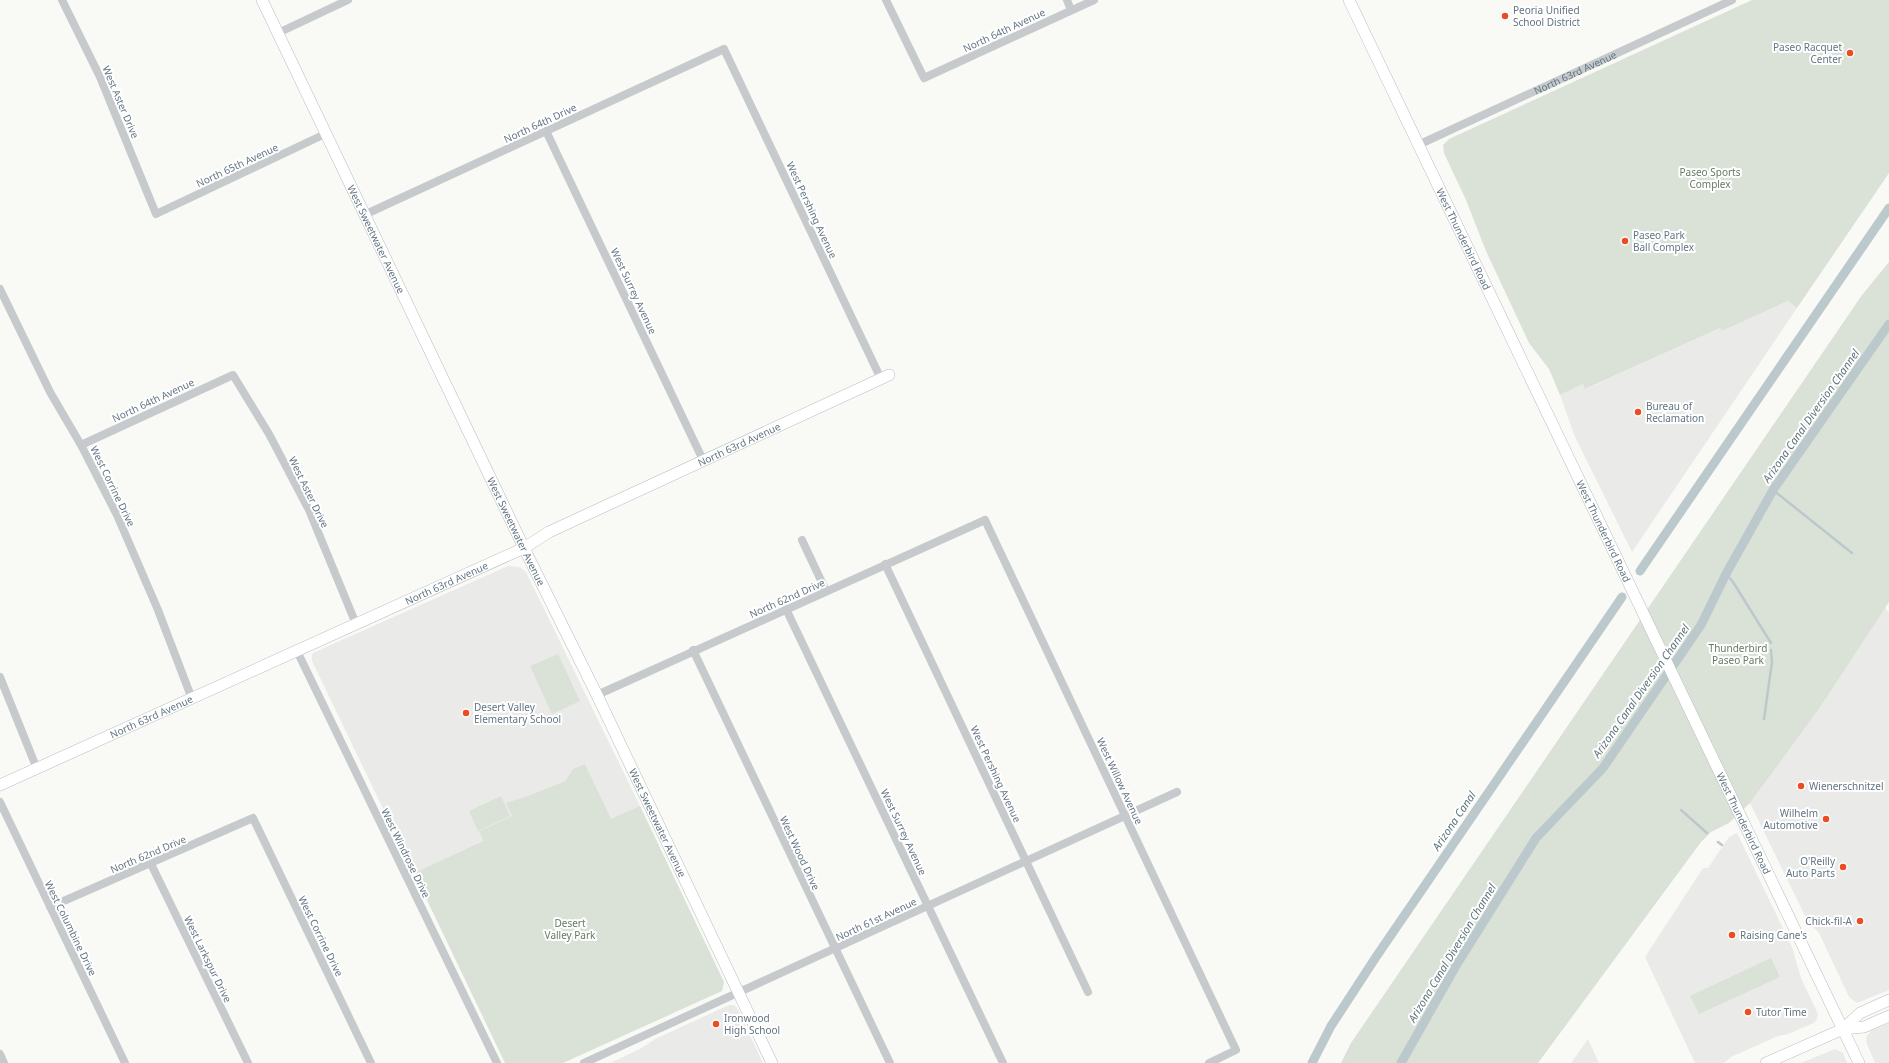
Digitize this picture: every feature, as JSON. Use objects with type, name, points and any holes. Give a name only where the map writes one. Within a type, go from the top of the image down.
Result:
[{"type":"street","name":"West Aster Drive","points":[[62,0],[100,77],[156,214]]},
{"type":"street","name":"West Sweetwater Avenue","points":[[262,0],[524,548],[597,695],[772,1063]]},
{"type":"street","points":[[278,33],[348,0]]},
{"type":"street","name":"North 64th Avenue","points":[[886,0],[924,78],[1094,0]]},
{"type":"street","points":[[1067,0],[1071,10]]},
{"type":"street","name":"West Thunderbird Road","points":[[1349,0],[1859,1063]]},
{"type":"street","name":"North 63rd Avenue","points":[[1418,144],[1732,0]]},
{"type":"street","name":"North 64th Drive","points":[[364,215],[724,49]]},
{"type":"street","name":"West Pershing Avenue","points":[[724,49],[885,377]]},
{"type":"street","name":"West Surrey Avenue","points":[[546,131],[703,460]]},
{"type":"street","name":"North 65th Avenue","points":[[156,214],[325,134]]},
{"type":"street","name":"West Corrine Drive","points":[[0,289],[50,392],[81,444],[123,530],[158,610],[192,698]]},
{"type":"street","name":"West Aster Drive","points":[[233,374],[269,434],[309,510],[356,624]]},
{"type":"street","name":"North 64th Avenue","points":[[81,444],[233,374]]},
{"type":"street","name":"North 63rd Avenue","points":[[0,785],[524,548],[549,532],[885,377]]},
{"type":"street","name":"North 62nd Drive","points":[[597,695],[693,650],[985,520]]},
{"type":"street","name":"West Willow Avenue","points":[[985,520],[1236,1050],[1209,1063]]},
{"type":"street","points":[[802,540],[826,591]]},
{"type":"street","name":"West Pershing Avenue","points":[[885,564],[1088,992]]},
{"type":"street","name":"West Surrey Avenue","points":[[786,609],[1003,1063]]},
{"type":"street","name":"West Wood Drive","points":[[693,650],[834,949],[890,1063]]},
{"type":"street","name":"West Windrose Drive","points":[[297,651],[497,1063]]},
{"type":"street","points":[[0,677],[37,769]]},
{"type":"street","name":"North 61st Avenue","points":[[584,1063],[1177,792]]},
{"type":"street","name":"West Columbine Drive","points":[[0,802],[125,1063]]},
{"type":"street","name":"West Corrine Drive","points":[[253,818],[371,1063]]},
{"type":"street","name":"North 62nd Drive","points":[[50,906],[151,864],[253,818]]},
{"type":"street","name":"West Larkspur Drive","points":[[151,864],[248,1063]]},
{"type":"street","points":[[1843,1029],[1860,1013],[1889,1000]]},
{"type":"street","points":[[1766,1063],[1843,1029],[1864,1027],[1889,1016]]},
{"type":"street","points":[[0,1054],[4,1063]]},
{"type":"shaded area","points":[[1788,301],[1797,308],[1632,552],[1575,437],[1560,395],[1583,384],[1586,389],[1720,328],[1722,331]]},
{"type":"shaded area","name":"Desert Valley Elementary School","points":[[508,566],[520,567],[526,572],[640,806],[611,820],[585,764],[573,769],[565,781],[506,803],[512,816],[479,831],[483,841],[414,873],[312,661],[312,654]]},
{"type":"shaded area","points":[[1885,607],[1889,613],[1889,990],[1857,1003],[1849,997],[1819,933],[1807,920],[1750,803],[1819,709]]},
{"type":"shaded area","points":[[1737,833],[1792,947],[1801,978],[1818,1014],[1814,1023],[1788,1034],[1778,1036],[1731,1057],[1724,1063],[1695,1063],[1645,957],[1703,868],[1708,868],[1729,837]]},
{"type":"shaded area","name":"Ironwood High School","points":[[729,1005],[734,1005],[737,1008],[763,1063],[610,1063],[640,1049],[655,1039]]},
{"type":"shaded area","points":[[1889,1023],[1889,1063],[1875,1063],[1867,1044],[1866,1037],[1872,1030]]},
{"type":"shaded area","points":[[1588,1039],[1599,1063],[1571,1063]]},
{"type":"shaded area","points":[[1835,1049],[1843,1053],[1847,1063],[1801,1063]]},
{"type":"green space","name":"Paseo Sports Complex","points":[[1752,0],[1889,0],[1889,173],[1797,308],[1788,301],[1722,331],[1720,328],[1585,389],[1583,384],[1560,395],[1549,369],[1529,343],[1486,251],[1466,200],[1444,153],[1443,145],[1449,139]]},
{"type":"green space","name":"Thunderbird Paseo Park","points":[[1889,262],[1889,602],[1819,709],[1750,803],[1729,823],[1711,832],[1701,842],[1538,1063],[1341,1063],[1351,1043],[1862,295]]},
{"type":"green space","points":[[558,654],[580,701],[552,714],[530,666]]},
{"type":"green space","name":"Desert Valley Park","points":[[585,764],[611,819],[640,806],[724,982],[722,991],[563,1063],[505,1063],[414,873],[483,841],[479,831],[512,816],[506,803],[565,781],[573,769]]},
{"type":"green space","points":[[501,796],[510,816],[478,831],[469,811]]},
{"type":"green space","points":[[1771,958],[1780,977],[1699,1014],[1690,996]]},
{"type":"waterway","points":[[1640,571],[1889,208]]},
{"type":"waterway","name":"Arizona Canal Diversion Channel","points":[[1401,1063],[1457,964],[1536,838],[1603,768],[1701,625],[1726,574],[1773,490],[1889,324]]},
{"type":"waterway","points":[[1773,490],[1852,553]]},
{"type":"waterway","points":[[1726,574],[1733,582],[1771,643]]},
{"type":"waterway","name":"Arizona Canal","points":[[1312,1063],[1331,1026],[1376,957],[1622,597]]},
{"type":"waterway","points":[[1764,719],[1772,662],[1771,650]]},
{"type":"waterway","points":[[1681,810],[1707,833]]},
{"type":"waterway","points":[[1718,842],[1722,845]]},
{"type":"place","name":"Peoria Unified School District","points":[[1505,16]]},
{"type":"place","name":"Paseo Racquet Center","points":[[1850,53]]},
{"type":"place","name":"Paseo Park Ball Complex","points":[[1625,241]]},
{"type":"place","name":"Bureau of Reclamation","points":[[1638,412]]},
{"type":"place","name":"Desert Valley Elementary School","points":[[466,713]]},
{"type":"place","name":"Wienerschnitzel","points":[[1801,786]]},
{"type":"place","name":"Wilhelm Automotive","points":[[1826,819]]},
{"type":"place","name":"O'Reilly Auto Parts","points":[[1843,867]]},
{"type":"place","name":"Chick-fil-A","points":[[1860,921]]},
{"type":"place","name":"Raising Cane's","points":[[1732,935]]},
{"type":"place","name":"Tutor Time","points":[[1748,1012]]},
{"type":"place","name":"Ironwood High School","points":[[716,1024]]}]
